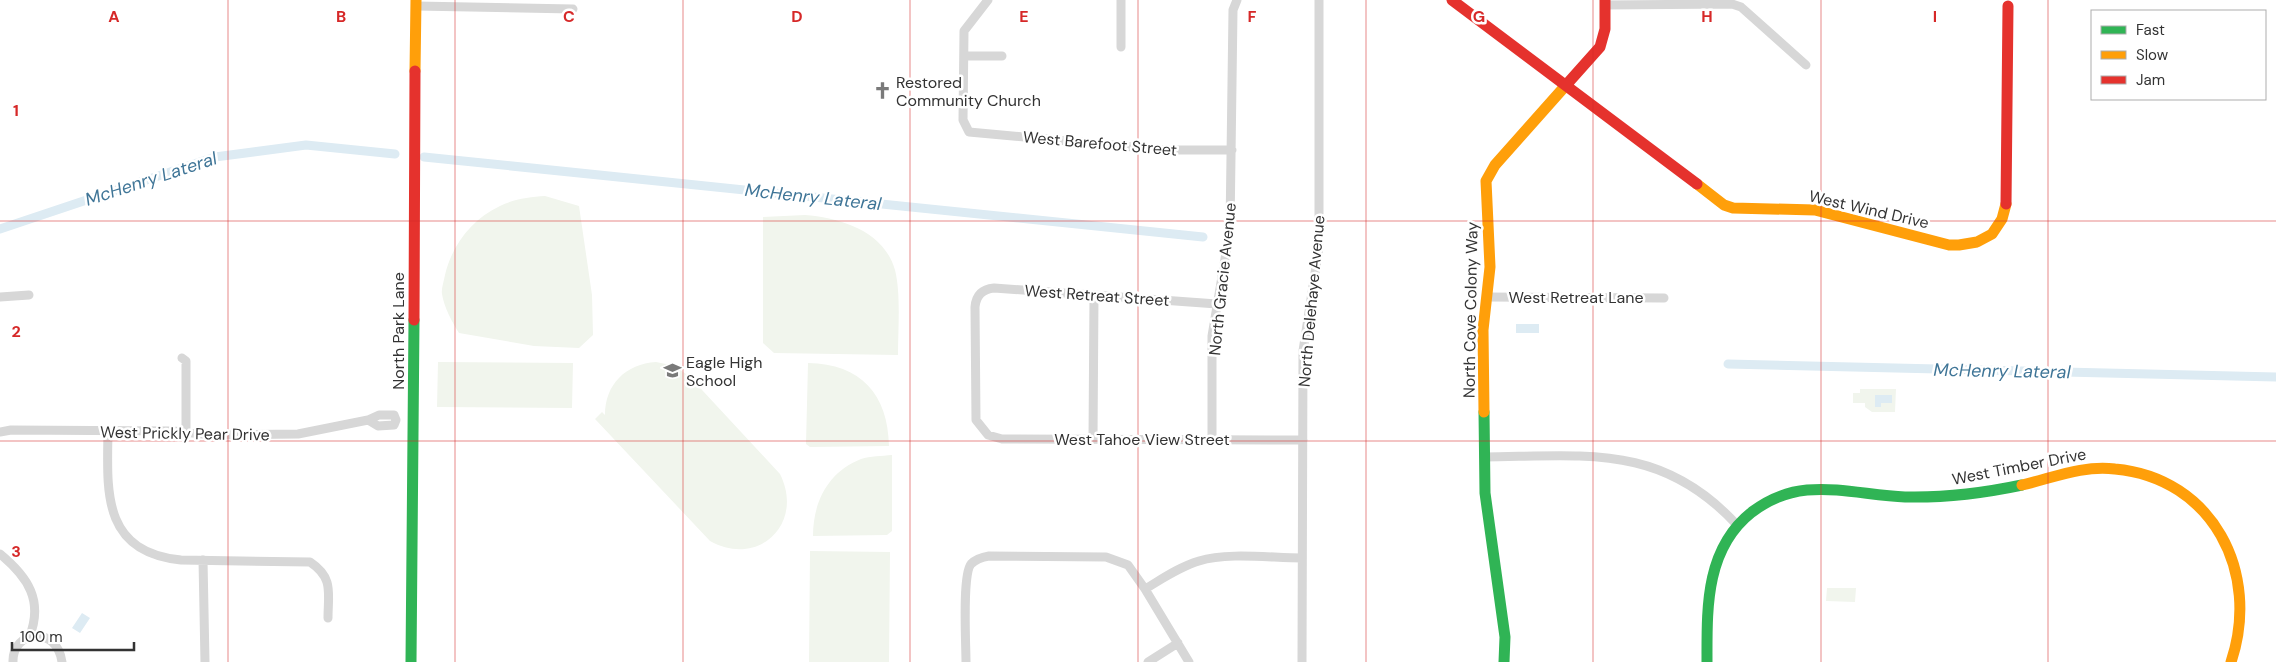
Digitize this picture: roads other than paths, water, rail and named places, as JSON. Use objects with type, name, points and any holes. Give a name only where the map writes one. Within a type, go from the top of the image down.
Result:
[{"type":"street","points":[[988,0],[964,31],[964,56],[1002,56]]},
{"type":"street","points":[[1121,0],[1121,47]]},
{"type":"street","name":"North Gracie Avenue","points":[[1212,440],[1212,336],[1230,230],[1233,10],[1237,0]]},
{"type":"street","name":"North Delehaye Avenue","points":[[1302,662],[1303,351],[1319,248],[1319,0]]},
{"type":"street","name":"West Wind Drive","points":[[1452,0],[1724,206],[1733,208],[1815,210],[1949,245],[1967,246],[1976,244],[1992,234],[2003,218],[2007,200],[2008,6]]},
{"type":"street","points":[[416,3],[522,4],[573,9]]},
{"type":"street","name":"North Park Lane","points":[[411,662],[416,3]]},
{"type":"street","points":[[1605,3],[1732,4],[1741,8],[1806,65]]},
{"type":"street","name":"North Cove Colony Way","points":[[1504,662],[1505,638],[1484,494],[1483,330],[1490,241],[1486,191],[1490,172],[1600,47],[1605,29],[1605,3]]},
{"type":"street","name":"West Barefoot Street","points":[[964,56],[963,120],[969,132],[1166,150],[1232,150]]},
{"type":"street","name":"West Retreat Street","points":[[983,431],[974,413],[975,307],[980,294],[984,291],[994,288],[1217,304]]},
{"type":"street","points":[[0,297],[29,295]]},
{"type":"street","points":[[1093,439],[1094,295]]},
{"type":"street","name":"West Retreat Lane","points":[[1487,297],[1664,298]]},
{"type":"street","points":[[182,358],[186,361],[186,432]]},
{"type":"street","name":"West Prickly Pear Drive","points":[[0,432],[11,430],[186,432],[213,435],[298,434],[368,420],[379,415],[394,415],[396,420],[414,420]]},
{"type":"street","points":[[108,431],[107,488],[113,515],[123,534],[150,554],[165,559],[303,560],[310,562],[318,568],[328,582],[328,618]]},
{"type":"street","name":"West Tahoe View Street","points":[[983,431],[992,437],[1002,439],[1303,440]]},
{"type":"street","points":[[1484,457],[1588,455],[1654,467],[1685,480],[1704,493],[1737,524]]},
{"type":"street","name":"West Timber Drive","points":[[1707,662],[1707,602],[1710,574],[1721,548],[1737,524],[1754,510],[1771,500],[1789,493],[1828,488],[1877,495],[1934,497],[1999,490],[2089,468],[2138,472],[2166,483],[2191,499],[2205,512],[2223,536],[2238,575],[2242,603],[2240,632],[2231,662]]},
{"type":"street","points":[[0,554],[19,570],[31,588],[34,624],[29,638]]},
{"type":"street","points":[[966,662],[966,577],[971,564],[979,558],[989,556],[1106,556],[1128,565],[1145,589],[1189,662]]},
{"type":"street","points":[[1145,589],[1180,568],[1200,560],[1220,557],[1302,558]]},
{"type":"street","points":[[203,560],[205,662]]},
{"type":"street","points":[[34,624],[42,637]]},
{"type":"street","points":[[13,662],[15,650],[20,643],[29,638],[42,637],[54,643],[60,652],[62,662]]},
{"type":"street","points":[[1148,662],[1178,643]]},
{"type":"waterway","name":"McHenry Lateral","points":[[0,229],[215,157],[306,145],[395,154]]},
{"type":"waterway","name":"McHenry Lateral","points":[[424,157],[1203,237]]},
{"type":"waterway","name":"McHenry Lateral","points":[[1728,364],[2276,377]]},
{"type":"place","name":"Restored Community Church","points":[[882,91]]},
{"type":"place","name":"Eagle High School","points":[[672,371]]}]
